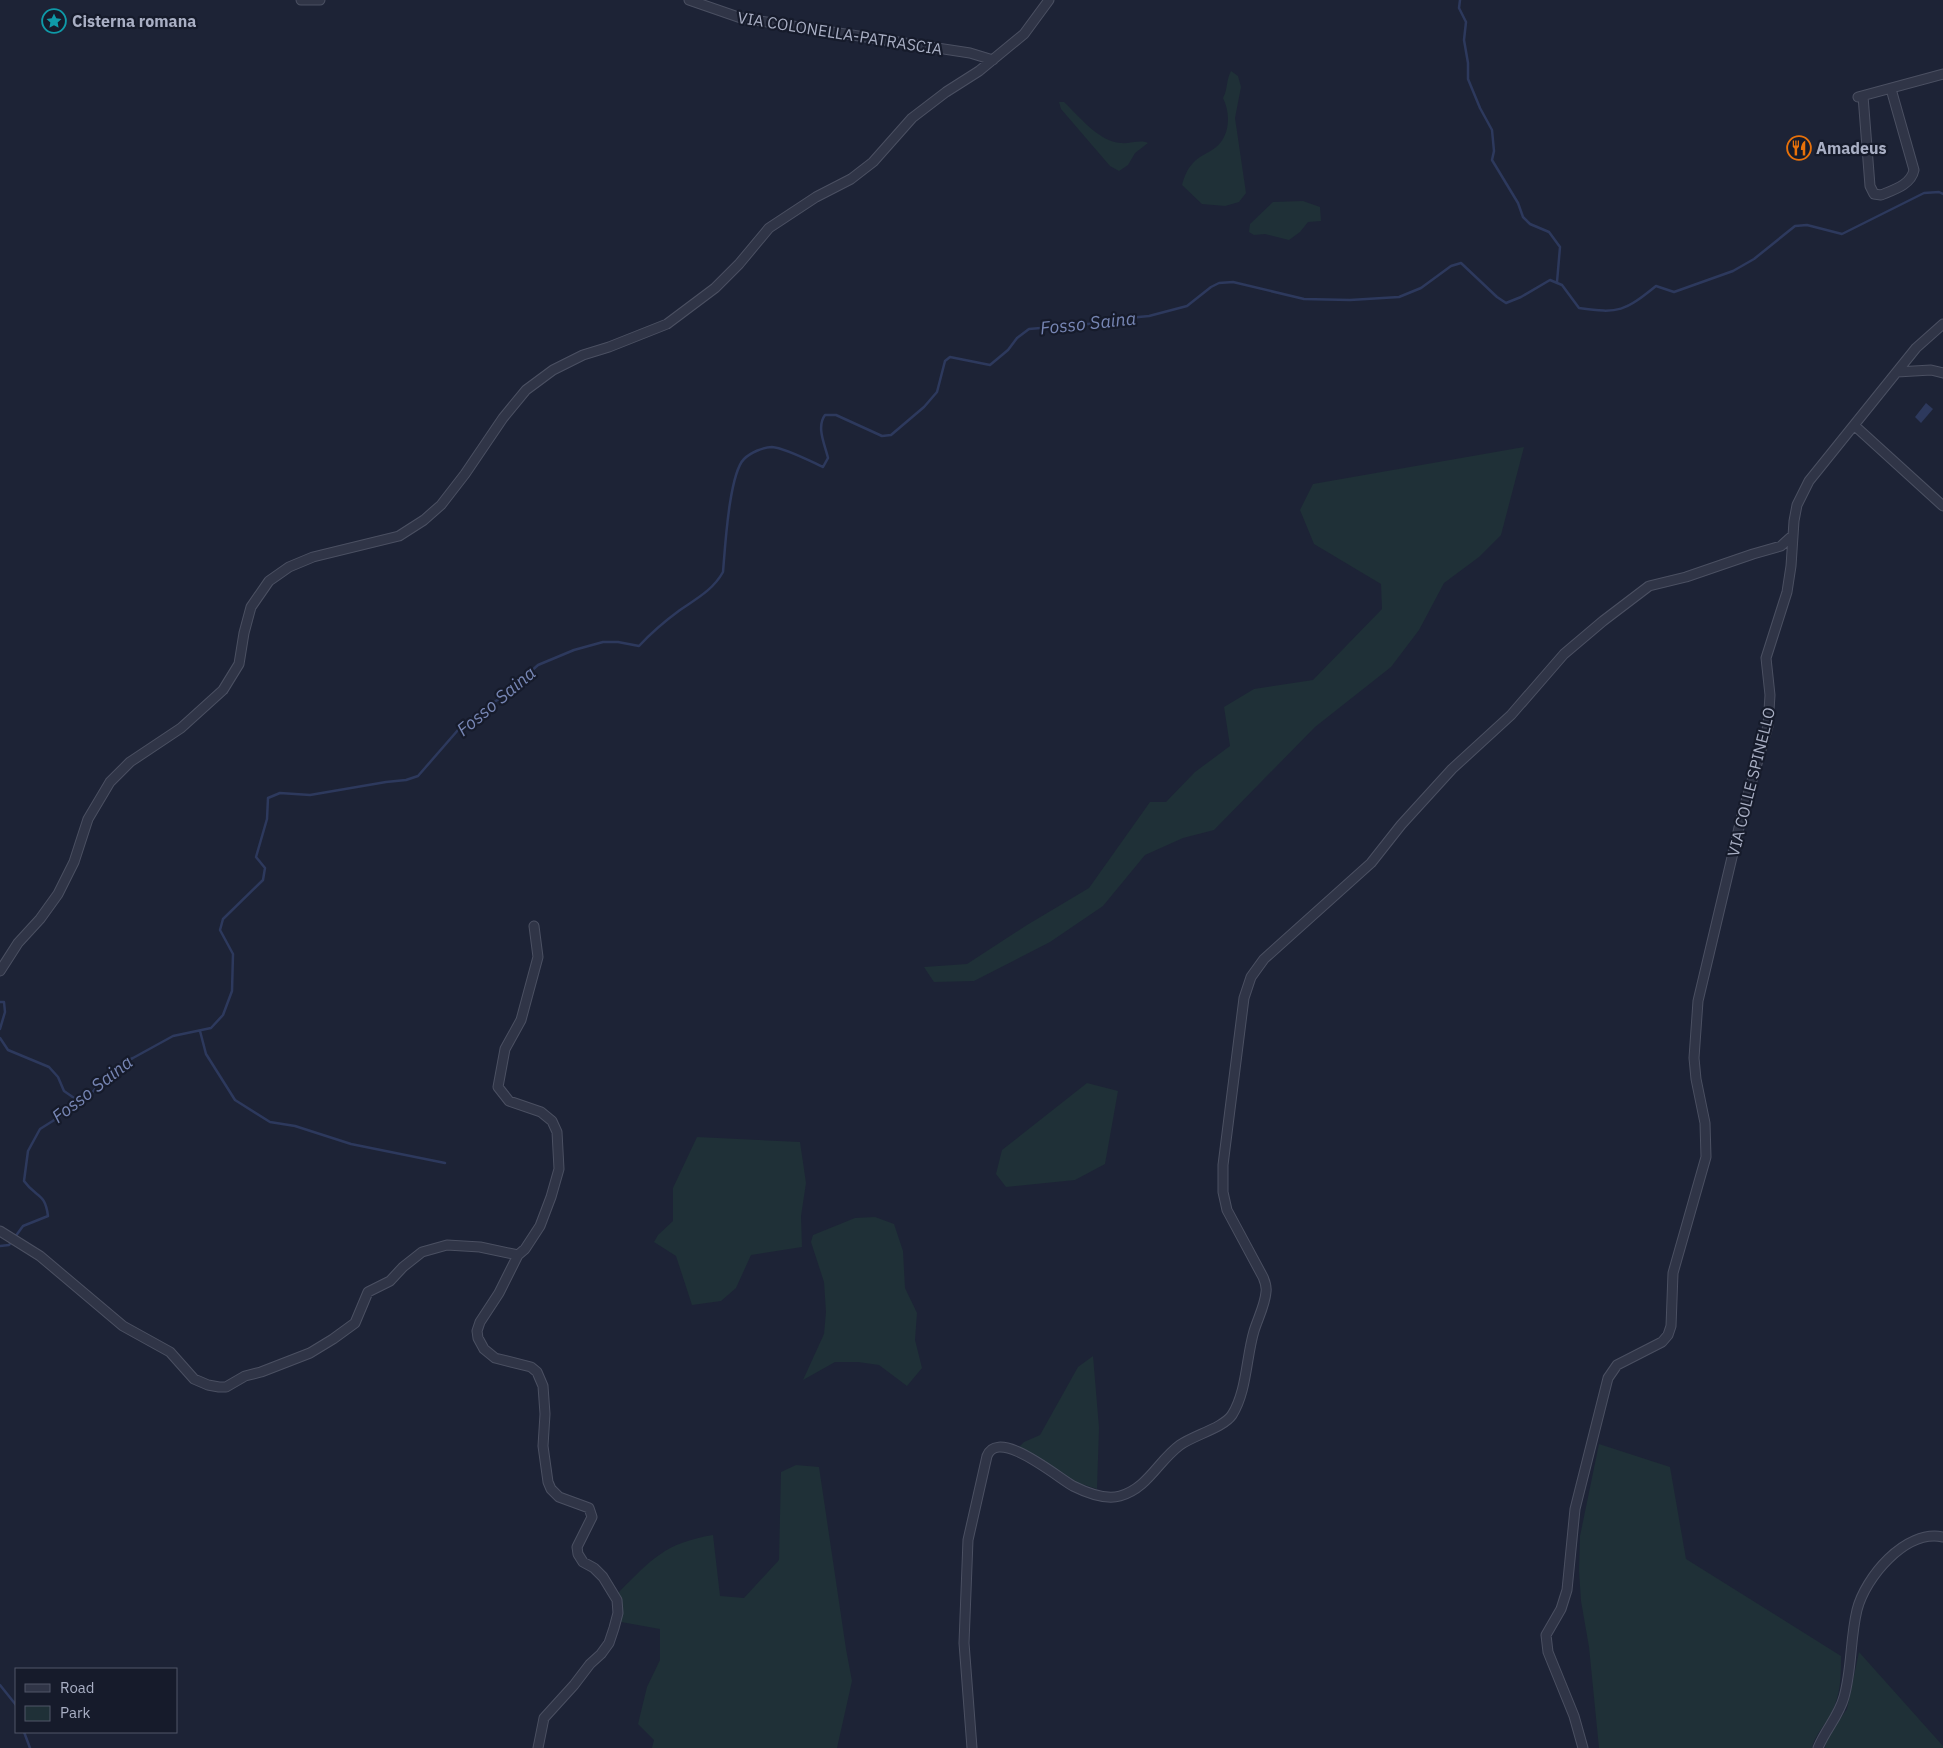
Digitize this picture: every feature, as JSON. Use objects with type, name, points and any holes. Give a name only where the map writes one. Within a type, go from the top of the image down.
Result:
[{"type":"street","points":[[300,0],[320,0]]},
{"type":"street","name":"VIA COLONELLA-PATRASCIA","points":[[689,0],[741,18],[970,53],[994,60]]},
{"type":"street","points":[[0,971],[18,943],[40,919],[58,894],[74,862],[88,819],[110,782],[130,762],[200,713],[223,690],[239,664],[244,632],[251,607],[269,580],[289,567],[313,557],[365,546],[400,536],[424,520],[447,498],[502,418],[526,390],[553,370],[583,356],[609,348],[667,324],[715,288],[739,264],[769,228],[816,197],[851,179],[873,162],[912,118],[994,60],[1024,34],[1049,0]]},
{"type":"street","points":[[1891,89],[1914,170],[1912,177],[1907,182],[1881,195],[1874,194],[1870,186],[1860,97],[1943,74]]},
{"type":"street","name":"VIA COLLE SPINELLO","points":[[1582,1748],[1574,1716],[1548,1652],[1546,1635],[1561,1609],[1567,1590],[1575,1509],[1608,1378],[1617,1365],[1662,1342],[1668,1336],[1671,1326],[1672,1277],[1706,1157],[1705,1123],[1694,1065],[1701,981],[1742,815],[1768,726],[1770,695],[1766,662],[1784,604],[1790,573],[1792,536],[1797,504],[1804,489],[1919,345],[1943,324]]},
{"type":"street","points":[[1898,372],[1931,370],[1943,373]]},
{"type":"street","points":[[1855,426],[1943,506]]},
{"type":"street","points":[[972,1748],[964,1650],[968,1540],[990,1450],[997,1446],[1014,1449],[1080,1489],[1104,1496],[1119,1496],[1138,1488],[1166,1457],[1180,1445],[1194,1436],[1224,1423],[1232,1415],[1243,1387],[1252,1336],[1266,1289],[1263,1277],[1226,1206],[1222,1177],[1244,998],[1254,972],[1264,959],[1375,859],[1401,825],[1452,769],[1511,715],[1564,654],[1603,621],[1649,586],[1686,577],[1781,546],[1792,536]]},
{"type":"street","points":[[534,926],[538,957],[521,1020],[505,1049],[498,1087],[509,1100],[540,1112],[552,1121],[557,1132],[559,1169],[540,1226],[525,1249],[518,1255],[499,1293],[480,1322],[477,1330],[478,1338],[484,1349],[495,1358],[531,1367],[537,1372],[543,1386],[545,1414],[542,1446],[548,1482],[554,1494],[589,1508],[592,1517],[577,1547],[578,1554],[583,1562],[594,1568],[610,1588],[616,1600],[618,1614],[609,1642],[601,1654],[590,1664],[544,1718],[538,1748]]},
{"type":"street","points":[[0,1231],[46,1260],[123,1326],[170,1352],[194,1379],[208,1386],[219,1387],[226,1387],[244,1376],[261,1372],[310,1353],[333,1339],[354,1323],[368,1292],[390,1281],[422,1252],[447,1245],[480,1247],[518,1255]]},
{"type":"street","points":[[1818,1748],[1843,1701],[1856,1616],[1866,1588],[1891,1556],[1902,1547],[1932,1537],[1943,1537]]},
{"type":"green space","points":[[1231,71],[1238,76],[1241,87],[1235,118],[1246,193],[1239,202],[1225,206],[1202,204],[1182,185],[1193,163],[1215,148],[1224,138],[1228,118],[1223,98]]},
{"type":"green space","points":[[1059,102],[1064,102],[1097,133],[1113,142],[1142,141],[1148,143],[1135,153],[1128,165],[1119,171],[1110,166],[1061,109]]},
{"type":"green space","points":[[1303,201],[1320,207],[1321,221],[1308,222],[1300,232],[1289,240],[1265,234],[1254,235],[1249,232],[1250,224],[1273,202]]},
{"type":"green space","points":[[1524,447],[1501,535],[1479,557],[1444,583],[1419,630],[1391,667],[1315,727],[1214,830],[1183,838],[1145,855],[1103,906],[1050,942],[974,981],[934,982],[924,967],[967,964],[1089,888],[1150,802],[1166,802],[1195,772],[1230,746],[1224,707],[1254,689],[1313,680],[1382,609],[1381,584],[1314,544],[1300,510],[1313,484]]},
{"type":"green space","points":[[1087,1083],[1118,1091],[1105,1164],[1075,1180],[1006,1187],[996,1174],[1002,1150]]},
{"type":"green space","points":[[697,1137],[800,1142],[806,1183],[801,1216],[802,1247],[751,1255],[736,1288],[721,1301],[692,1305],[676,1256],[654,1242],[658,1235],[673,1221],[673,1188]]},
{"type":"green space","points":[[875,1217],[894,1224],[903,1251],[905,1288],[917,1313],[915,1340],[922,1368],[907,1386],[879,1365],[858,1362],[835,1362],[803,1380],[824,1334],[826,1312],[824,1282],[811,1242],[813,1235],[855,1218]]},
{"type":"green space","points":[[1093,1356],[1099,1428],[1097,1489],[1066,1479],[1019,1447],[1024,1442],[1040,1435],[1078,1367]]},
{"type":"green space","points":[[1599,1444],[1670,1467],[1686,1559],[1841,1656],[1837,1699],[1831,1714],[1815,1738],[1812,1748],[1599,1748],[1579,1571],[1580,1536]]},
{"type":"green space","points":[[796,1465],[819,1467],[852,1681],[837,1748],[652,1748],[654,1740],[638,1724],[647,1687],[660,1660],[660,1629],[621,1622],[619,1592],[660,1554],[683,1543],[713,1535],[720,1596],[744,1598],[779,1560],[781,1472]]},
{"type":"green space","points":[[1859,1652],[1943,1748],[1825,1748],[1827,1738],[1847,1709]]},
{"type":"water","points":[[1926,403],[1933,409],[1921,423],[1915,417]]},
{"type":"waterway","name":"Fosso Saina","points":[[1460,0],[1459,8],[1466,22],[1464,40],[1468,63],[1468,79],[1492,130],[1494,151],[1492,160],[1518,203],[1523,217],[1530,224],[1549,232],[1560,247],[1557,282]]},
{"type":"waterway","name":"Fosso Saina","points":[[15,1237],[23,1226],[48,1216],[45,1203],[24,1181],[28,1151],[40,1129],[67,1112],[77,1100],[87,1098],[116,1066],[173,1036],[211,1028],[223,1015],[232,991],[233,954],[220,930],[223,919],[263,880],[265,868],[256,857],[267,819],[268,798],[280,793],[310,795],[406,780],[418,776],[458,730],[479,712],[505,695],[538,665],[574,650],[603,642],[618,642],[639,646],[669,618],[709,589],[723,572],[731,495],[739,467],[744,459],[753,453],[772,447],[798,455],[823,467],[828,458],[821,430],[822,420],[825,415],[836,415],[882,436],[891,435],[924,407],[937,392],[945,361],[950,357],[990,365],[1008,350],[1017,338],[1029,329],[1099,323],[1149,316],[1187,306],[1219,283],[1233,282],[1304,299],[1350,300],[1399,297],[1421,288],[1451,266],[1461,263],[1506,303],[1521,297],[1550,280],[1562,285],[1579,308],[1604,311],[1613,310],[1629,306],[1656,286],[1674,292],[1733,271],[1754,259],[1795,226],[1807,225],[1842,234],[1924,193],[1939,192],[1943,194]]},
{"type":"waterway","points":[[0,1002],[4,1002],[5,1012],[0,1029]]},
{"type":"waterway","points":[[200,1031],[206,1054],[235,1100],[270,1122],[295,1126],[351,1144],[445,1163]]},
{"type":"waterway","points":[[0,1038],[8,1050],[49,1067],[58,1077],[64,1091],[77,1100]]},
{"type":"waterway","name":"Fosso Saina","points":[[0,1246],[9,1245],[12,1241]]},
{"type":"waterway","points":[[0,1685],[15,1704]]},
{"type":"waterway","points":[[24,1733],[30,1748]]},
{"type":"place","name":"Cisterna romana","points":[[54,21]]},
{"type":"place","name":"Amadeus","points":[[1799,148]]}]
